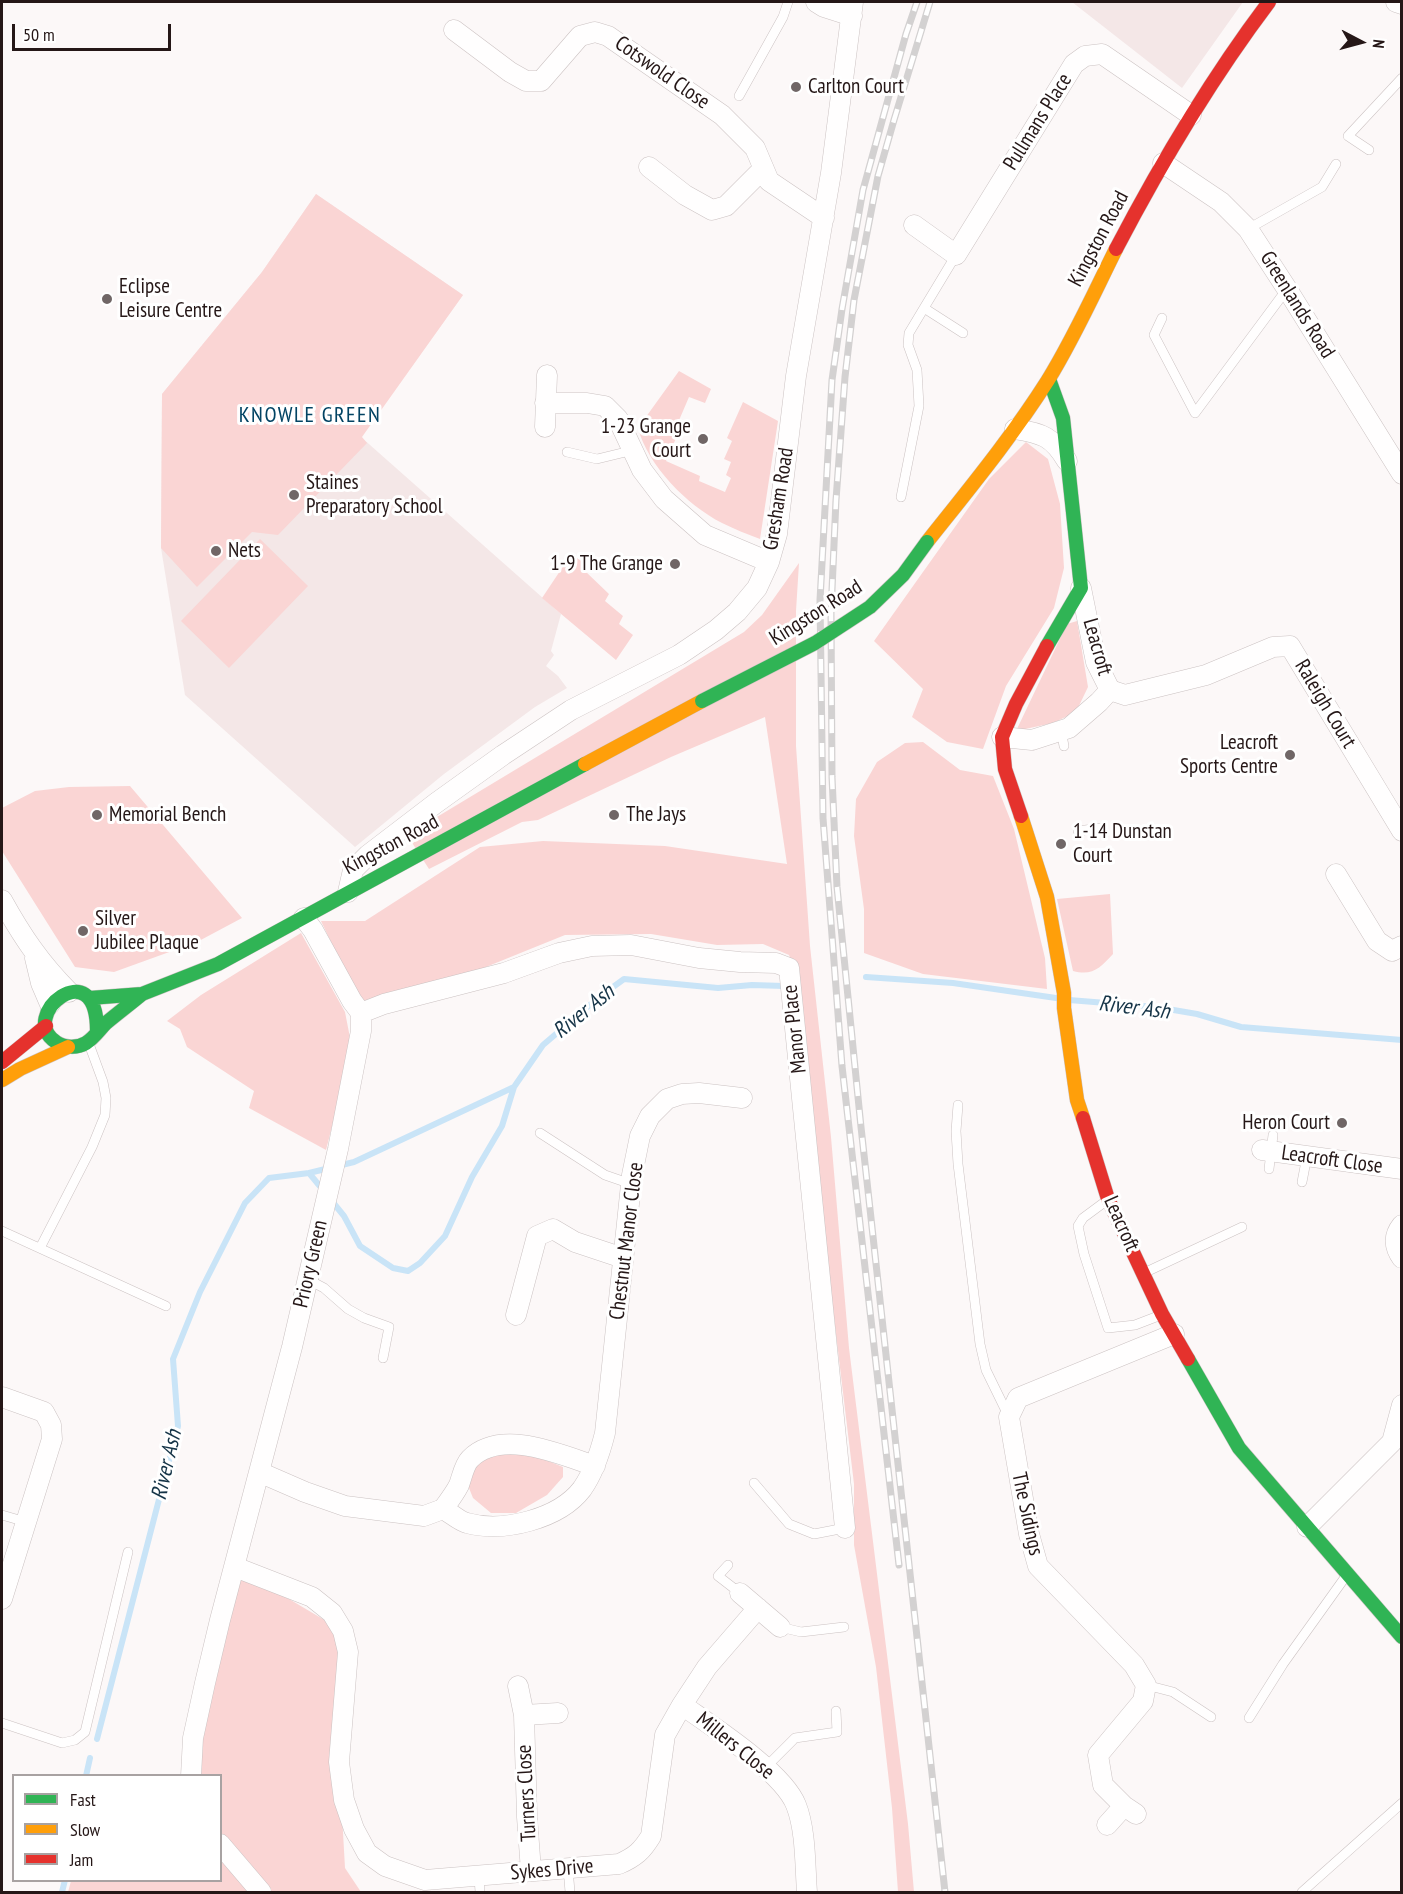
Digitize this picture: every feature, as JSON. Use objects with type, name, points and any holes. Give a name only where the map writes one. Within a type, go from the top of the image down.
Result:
[{"type":"street","points":[[816,2],[824,7],[853,9]]},
{"type":"street","points":[[1396,2],[1401,4]]},
{"type":"street","name":"Kingston Road","points":[[90,998],[142,994],[218,964],[702,701],[815,643],[870,607],[903,575],[1015,429],[1049,379],[1163,163],[1191,115],[1263,6]]},
{"type":"street","name":"Gresham Road","points":[[348,892],[353,870],[368,855],[503,754],[571,710],[679,655],[716,630],[737,612],[757,588],[769,562],[777,534],[796,376],[824,218],[853,9]]},
{"type":"street","name":"Cotswold Close","points":[[454,30],[510,72],[526,81],[541,81],[580,36],[596,32],[608,36],[722,115],[755,148],[769,181],[824,218]]},
{"type":"street","name":"Pullmans Place","points":[[956,255],[1074,64],[1086,56],[1102,54],[1191,115]]},
{"type":"street","name":"Greenlands Road","points":[[1163,163],[1221,202],[1248,229],[1401,474]]},
{"type":"street","points":[[649,166],[685,195],[712,210],[726,206],[763,169]]},
{"type":"street","points":[[914,225],[956,255]]},
{"type":"street","points":[[545,427],[547,375]]},
{"type":"street","name":"Leacroft","points":[[1002,737],[1032,740],[1062,738],[1069,728],[1110,690],[1096,663],[1081,588],[1063,418],[1049,379]]},
{"type":"street","points":[[546,403],[587,403],[605,406],[618,419],[642,470],[664,499],[705,535],[769,562]]},
{"type":"street","points":[[1015,429],[1047,436],[1058,446],[1067,461]]},
{"type":"street","name":"Leacroft","points":[[1081,588],[1016,704],[1002,737],[1005,769],[1034,837],[1047,897],[1064,993],[1064,1008],[1077,1100],[1108,1199],[1162,1314],[1239,1448],[1401,1637]]},
{"type":"street","name":"Raleigh Court","points":[[1110,690],[1125,695],[1206,675],[1273,647],[1290,646],[1401,831]]},
{"type":"street","points":[[1336,874],[1377,941],[1392,951],[1401,946]]},
{"type":"street","points":[[2,900],[26,942],[51,974],[69,992]]},
{"type":"street","points":[[304,918],[361,1013]]},
{"type":"street","name":"Manor Place","points":[[361,1013],[384,1004],[504,973],[559,953],[592,946],[631,945],[699,958],[776,963],[789,968],[845,1528]]},
{"type":"street","points":[[33,950],[41,983],[50,1004]]},
{"type":"street","points":[[69,992],[80,993],[90,998],[97,1015],[93,1036],[76,1047],[56,1043],[49,1035],[46,1026],[46,1014],[50,1004],[58,996],[69,992]]},
{"type":"street","name":"Kingston Road","points":[[93,1036],[142,994]]},
{"type":"street","name":"Priory Green","points":[[191,1774],[193,1738],[219,1620],[292,1347],[339,1149],[356,1060],[361,1013]]},
{"type":"street","points":[[2,1062],[46,1026]]},
{"type":"street","points":[[2,1080],[68,1047]]},
{"type":"street","name":"Chestnut Manor Close","points":[[443,1509],[465,1523],[507,1526],[530,1522],[568,1503],[582,1489],[598,1460],[605,1433],[631,1184],[640,1137],[650,1116],[667,1099],[682,1094],[699,1093],[742,1098]]},
{"type":"street","name":"Leacroft Close","points":[[1269,1152],[1401,1169]]},
{"type":"street","points":[[1401,1224],[1395,1240],[1396,1249],[1401,1258]]},
{"type":"street","points":[[516,1315],[537,1236],[553,1229],[575,1242],[623,1258]]},
{"type":"street","points":[[1009,1418],[1018,1398],[1174,1334]]},
{"type":"street","points":[[2,1397],[44,1412],[51,1425],[52,1439],[2,1599]]},
{"type":"street","points":[[1307,1527],[1392,1442],[1401,1405]]},
{"type":"street","name":"The Sidings","points":[[1009,1418],[1029,1534],[1038,1566],[1134,1665],[1146,1685]]},
{"type":"street","points":[[259,1472],[304,1492],[345,1506],[424,1516],[443,1509],[458,1488],[468,1461],[487,1447],[511,1444],[540,1449],[595,1466]]},
{"type":"street","name":"Sykes Drive","points":[[235,1567],[312,1597],[332,1613],[343,1631],[348,1652],[339,1761],[344,1800],[354,1829],[367,1853],[384,1866],[425,1880],[479,1885],[531,1871],[619,1864],[634,1857],[651,1836],[665,1735],[708,1667],[759,1608]]},
{"type":"street","points":[[740,1593],[780,1627]]},
{"type":"street","points":[[1107,1825],[1130,1810],[1103,1785],[1098,1755],[1143,1701],[1146,1685]]},
{"type":"street","name":"Turners Close","points":[[519,1686],[524,1715],[531,1871]]},
{"type":"street","name":"Millers Close","points":[[682,1705],[750,1754],[789,1791],[802,1828],[807,1893]]},
{"type":"street","name":"Turners Close","points":[[524,1715],[558,1713]]},
{"type":"street","points":[[222,1846],[261,1893]]},
{"type":"lane","points":[[739,96],[783,17],[788,2]]},
{"type":"lane","points":[[1369,150],[1348,136],[1401,78]]},
{"type":"lane","points":[[1248,229],[1322,187],[1336,164]]},
{"type":"lane","points":[[901,497],[919,406],[918,370],[908,345],[909,333],[956,255]]},
{"type":"lane","points":[[1162,318],[1154,335],[1195,413],[1287,289]]},
{"type":"lane","points":[[924,308],[963,333]]},
{"type":"lane","points":[[567,452],[597,459],[634,450]]},
{"type":"lane","points":[[1078,831],[1101,828]]},
{"type":"lane","points":[[40,1248],[92,1147],[105,1115],[106,1098],[93,1036]]},
{"type":"lane","points":[[958,1105],[956,1131],[958,1164],[980,1344],[987,1370],[1009,1418]]},
{"type":"lane","points":[[540,1133],[605,1175],[631,1184]]},
{"type":"lane","points":[[1302,1182],[1307,1156]]},
{"type":"lane","points":[[1108,1199],[1083,1218],[1078,1226],[1084,1254],[1108,1328],[1135,1324],[1162,1314]]},
{"type":"lane","points":[[1143,1273],[1242,1227]]},
{"type":"lane","points":[[2,1231],[166,1306]]},
{"type":"lane","points":[[307,1279],[324,1288],[348,1309],[364,1318],[389,1326],[383,1358]]},
{"type":"lane","points":[[754,1483],[789,1524],[814,1534],[845,1528]]},
{"type":"lane","points":[[2,1515],[26,1522]]},
{"type":"lane","points":[[2,1723],[62,1743],[75,1740],[85,1732],[128,1552]]},
{"type":"lane","points":[[728,1565],[718,1576],[740,1593]]},
{"type":"lane","points":[[1249,1718],[1283,1664],[1348,1574]]},
{"type":"lane","points":[[780,1627],[801,1632],[844,1627]]},
{"type":"lane","points":[[1146,1685],[1173,1692],[1211,1717]]},
{"type":"lane","points":[[765,1768],[795,1738],[837,1732],[836,1711]]},
{"type":"lane","points":[[1302,1893],[1401,1803]]},
{"type":"lane","points":[[568,1867],[570,1893]]},
{"type":"shaded area","points":[[1072,2],[1243,2],[1182,88]]},
{"type":"shaded area","name":"Staines Preparatory School","points":[[316,194],[463,295],[361,437],[561,614],[551,651],[554,655],[546,666],[567,688],[535,707],[444,774],[355,847],[185,695],[161,548],[162,394],[262,272]]},
{"type":"shaded area","points":[[316,194],[463,295],[362,437],[367,443],[278,535],[252,532],[197,587],[161,548],[162,394],[262,272]]},
{"type":"shaded area","points":[[679,371],[711,389],[705,403],[689,397],[677,425],[681,427],[666,461],[700,476],[699,481],[725,492],[731,478],[726,475],[731,462],[724,459],[732,441],[727,438],[743,402],[778,421],[760,539],[722,523],[696,506],[660,470],[643,442],[638,428]]},
{"type":"shaded area","points":[[1026,442],[1048,459],[1060,504],[1064,568],[1054,608],[1006,686],[983,749],[947,742],[912,717],[923,689],[874,641],[989,479]]},
{"type":"shaded area","points":[[260,539],[308,586],[229,668],[181,621]]},
{"type":"shaded area","points":[[572,553],[588,567],[585,571],[609,594],[605,601],[623,616],[619,624],[633,635],[616,660],[542,598]]},
{"type":"shaded area","points":[[799,563],[796,611],[796,746],[810,946],[831,1137],[849,1348],[908,1824],[914,1892],[898,1892],[892,1808],[876,1667],[854,1545],[854,1484],[829,1276],[800,991],[789,955],[763,944],[717,945],[651,934],[565,935],[476,971],[362,1007],[321,921],[365,921],[480,847],[543,841],[665,846],[787,864],[765,717],[671,757],[538,820],[522,822],[429,869],[407,835],[744,632],[762,615]]},
{"type":"shaded area","points":[[1077,621],[1088,687],[1076,712],[1053,723],[1016,731],[1067,624]]},
{"type":"shaded area","points":[[923,742],[960,770],[993,776],[1014,829],[1045,958],[1047,989],[923,974],[864,953],[864,909],[854,836],[856,799],[877,762],[905,743]]},
{"type":"shaded area","points":[[130,786],[242,918],[197,942],[114,972],[75,967],[2,851],[2,808],[35,791],[69,787]]},
{"type":"shaded area","points":[[1110,894],[1113,954],[1096,970],[1073,971],[1057,899]]},
{"type":"shaded area","points":[[301,933],[345,1012],[352,1048],[326,1150],[249,1108],[254,1091],[187,1047],[180,1029],[167,1021],[201,995]]},
{"type":"shaded area","points":[[526,1452],[563,1467],[563,1477],[547,1495],[516,1513],[491,1513],[473,1498],[467,1483],[474,1465],[486,1453]]},
{"type":"shaded area","points":[[235,1567],[343,1631],[339,1761],[345,1868],[361,1892],[68,1892],[71,1882],[222,1882],[222,1774],[201,1774],[197,1719]]},
{"type":"waterway","name":"River Ash","points":[[866,977],[953,983],[1056,998]]},
{"type":"waterway","name":"River Ash","points":[[331,1200],[344,1216],[360,1246],[393,1268],[408,1271],[420,1263],[445,1236],[472,1177],[502,1126],[514,1087],[543,1045],[598,998],[624,979],[718,988],[752,985],[784,986]]},
{"type":"waterway","name":"River Ash","points":[[1069,1000],[1156,1007],[1197,1014],[1241,1027],[1402,1040]]},
{"type":"waterway","name":"River Ash","points":[[309,1173],[354,1162],[514,1087]]},
{"type":"waterway","name":"River Ash","points":[[97,1739],[178,1426],[173,1359],[200,1292],[245,1203],[269,1178],[309,1173],[323,1190]]},
{"type":"waterway","name":"River Ash","points":[[86,1774],[90,1758]]},
{"type":"waterway","name":"River Ash","points":[[62,1892],[64,1882]]},
{"type":"railway","points":[[899,1565],[842,1066],[823,818],[820,600],[832,380],[842,309],[863,190],[917,2]]},
{"type":"railway","points":[[930,2],[878,176],[854,300],[845,377],[836,500],[831,612],[832,777],[837,887],[861,1127],[945,1892]]},
{"type":"traffic: fast","points":[[1047,646],[1081,588],[1063,418],[1049,379]]},
{"type":"traffic: fast","points":[[702,701],[815,643],[870,607],[903,575],[927,542]]},
{"type":"traffic: fast","points":[[90,998],[142,994],[218,964],[585,764]]},
{"type":"traffic: fast","points":[[97,1031],[94,1007],[85,995],[73,992],[62,996],[51,1006],[46,1018],[46,1031],[56,1042],[71,1047],[79,1046],[89,1041],[106,1023],[142,994]]},
{"type":"traffic: fast","points":[[1188,1359],[1239,1448],[1402,1637]]},
{"type":"traffic: slow","points":[[927,542],[1005,442],[1048,380],[1075,332],[1116,249]]},
{"type":"traffic: slow","points":[[585,764],[702,701]]},
{"type":"traffic: slow","points":[[1021,816],[1047,897],[1064,993],[1064,1008],[1077,1100],[1083,1118]]},
{"type":"traffic: slow","points":[[2,1080],[68,1047]]},
{"type":"traffic: jam","points":[[1116,249],[1187,122],[1247,31],[1269,2]]},
{"type":"traffic: jam","points":[[1021,816],[1005,769],[1002,737],[1016,704],[1047,646]]},
{"type":"traffic: jam","points":[[2,1062],[46,1026]]},
{"type":"traffic: jam","points":[[1083,1118],[1108,1199],[1162,1314],[1188,1359]]},
{"type":"place","name":"Carlton Court","points":[[796,87]]},
{"type":"place","name":"Eclipse Leisure Centre","points":[[107,299]]},
{"type":"place","name":"1-23 Grange Court","points":[[703,439]]},
{"type":"place","name":"Staines Preparatory School","points":[[294,495]]},
{"type":"place","name":"Nets","points":[[216,551]]},
{"type":"place","name":"1-9 The Grange","points":[[675,564]]},
{"type":"place","name":"Leacroft Sports Centre","points":[[1290,755]]},
{"type":"place","name":"Memorial Bench","points":[[97,815]]},
{"type":"place","name":"The Jays","points":[[614,815]]},
{"type":"place","name":"1-14 Dunstan Court","points":[[1061,844]]},
{"type":"place","name":"Silver Jubilee Plaque","points":[[83,931]]},
{"type":"place","name":"Heron Court","points":[[1342,1123]]},
{"type":"district","name":"KNOWLE GREEN","points":[[310,416]]}]
